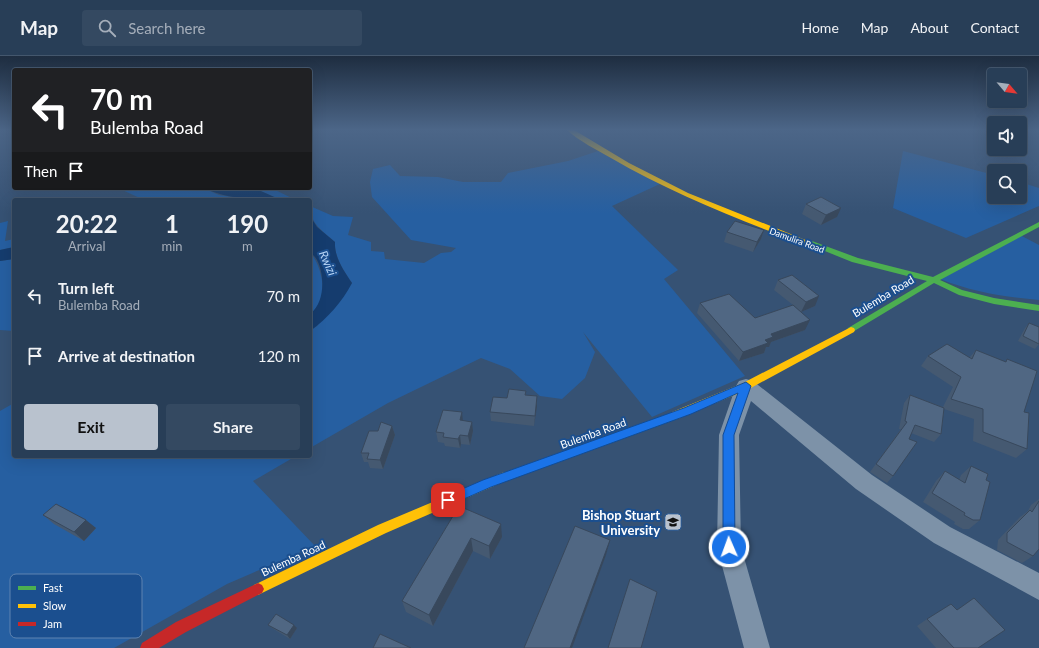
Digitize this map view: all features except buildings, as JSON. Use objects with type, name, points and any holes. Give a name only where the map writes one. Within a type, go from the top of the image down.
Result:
[{"type":"main road","name":"Damulira Road","points":[[615,158],[667,185],[741,219],[855,260],[934,280],[959,292],[994,301],[1039,308]]},
{"type":"main road","name":"Bulemba Road","points":[[147,648],[181,627],[382,529],[487,484],[688,411],[746,386],[864,323],[934,280],[1039,224]]},
{"type":"street","points":[[757,648],[729,547],[729,435],[746,386],[864,482],[942,534],[1039,587]]},
{"type":"shaded area","points":[[578,158],[611,158],[662,183],[612,206],[678,270],[664,279],[745,376],[652,417],[583,332],[595,352],[585,378],[562,399],[540,396],[510,369],[481,358],[388,403],[312,447],[312,330],[317,326],[352,283],[338,258],[335,242],[318,227],[312,218],[312,207],[333,216],[353,217],[348,235],[371,242],[371,251],[384,252],[385,259],[424,263],[441,253],[451,252],[456,248],[411,240],[372,197],[370,182],[373,169],[390,165],[400,176],[438,177],[463,182],[501,182],[508,173]]},
{"type":"shaded area","points":[[902,158],[928,158],[987,173],[987,204],[1027,204],[1027,184],[1039,188],[1039,206],[966,238],[893,208]]},
{"type":"shaded area","points":[[122,190],[208,190],[219,195],[238,198],[140,198]]},
{"type":"shaded area","points":[[258,190],[275,190],[292,198],[276,198]]},
{"type":"shaded area","points":[[8,221],[5,241],[12,239],[12,247],[0,250],[0,223]]},
{"type":"shaded area","points":[[1018,234],[1039,245],[1039,300],[989,293],[952,284],[940,279]]},
{"type":"shaded area","points":[[312,255],[318,266],[322,284],[320,301],[312,312]]},
{"type":"shaded area","points":[[12,259],[12,331],[0,330],[0,261]]},
{"type":"shaded area","points":[[12,404],[12,458],[293,458],[253,481],[315,546],[227,584],[142,632],[142,574],[10,574],[10,638],[132,638],[114,648],[0,648],[0,411]]},
{"type":"water","points":[[208,190],[258,190],[276,198],[241,198]]},
{"type":"water","name":"Rwizi","points":[[312,219],[317,227],[335,242],[338,258],[352,283],[344,297],[334,309],[323,321],[312,329],[312,312],[319,303],[322,288],[320,266],[312,254]]},
{"type":"water","points":[[12,247],[12,259],[0,261],[0,250]]},
{"type":"traffic: fast","points":[[851,330],[934,280],[1039,224]]},
{"type":"traffic: fast","points":[[809,243],[855,260],[934,280],[959,292],[994,301],[1039,308]]},
{"type":"traffic: fast","points":[[504,477],[676,415]]},
{"type":"traffic: slow","points":[[614,158],[656,180],[716,208],[809,243]]},
{"type":"traffic: slow","points":[[676,415],[746,386],[851,330]]},
{"type":"traffic: slow","points":[[258,589],[382,529],[504,477]]},
{"type":"traffic: jam","points":[[147,648],[181,627],[258,589]]},
{"type":"place","name":"Bishop Stuart University","points":[[673,522]]},
{"type":"route","points":[[448,500],[487,484],[688,411],[746,386],[730,428],[729,435],[727,519],[729,547]]}]
